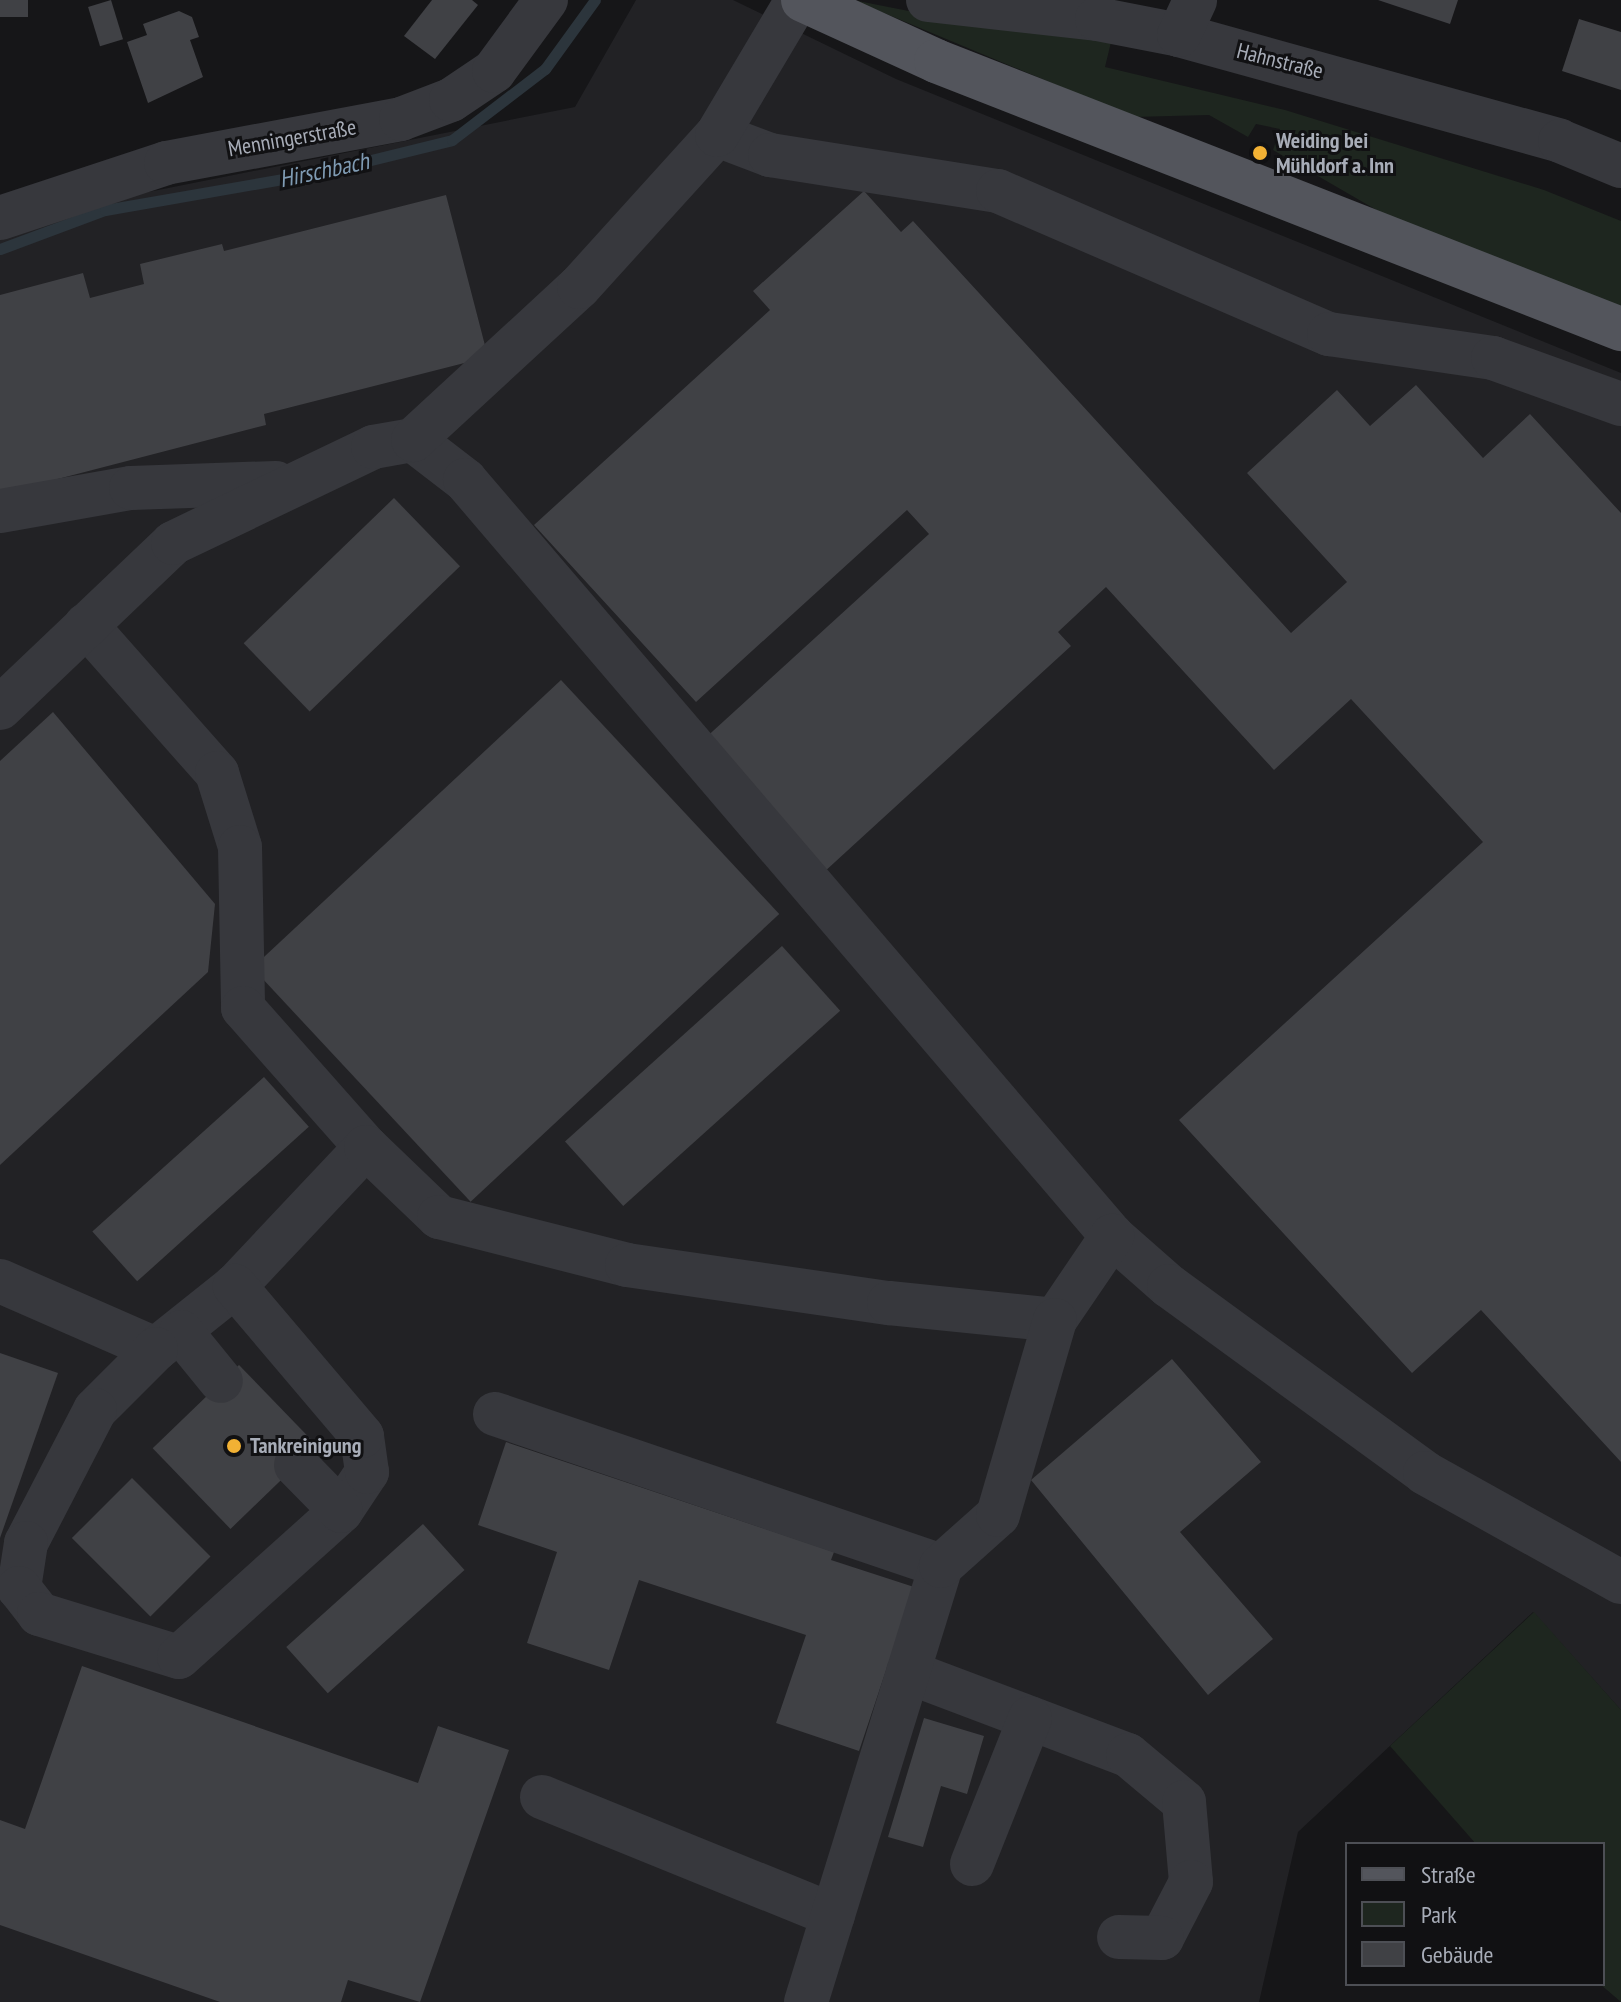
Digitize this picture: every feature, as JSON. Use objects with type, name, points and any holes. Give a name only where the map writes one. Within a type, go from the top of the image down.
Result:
[{"type":"main road","points":[[800,0],[950,66],[1621,329]]},
{"type":"street","name":"Menningerstraße","points":[[0,218],[166,163],[401,119],[451,100],[494,71],[546,0]]},
{"type":"street","points":[[0,708],[173,543],[373,447],[413,440],[579,287],[717,135],[800,0]]},
{"type":"street","name":"Hahnstraße","points":[[928,0],[1097,19],[1187,18],[1532,132],[1621,166]]},
{"type":"street","points":[[717,135],[770,155],[998,191],[1329,334],[1493,358],[1621,404]]},
{"type":"street","points":[[413,440],[465,480],[1112,1236],[1169,1286],[1425,1473],[1621,1582]]},
{"type":"street","points":[[0,511],[131,488],[229,488],[307,479]]},
{"type":"street","points":[[86,625],[217,773],[240,847],[243,1008],[366,1147],[439,1217],[612,1261],[889,1303],[1055,1320]]},
{"type":"street","points":[[235,1286],[362,1436],[367,1472],[341,1511],[179,1657],[39,1614],[19,1588],[26,1543],[95,1410],[169,1340],[235,1286],[366,1147]]},
{"type":"street","points":[[806,2002],[941,1566],[998,1515],[1055,1320],[1112,1236]]},
{"type":"street","points":[[0,1281],[169,1340],[221,1381]]},
{"type":"street","points":[[495,1414],[941,1566]]},
{"type":"street","points":[[296,1465],[341,1511]]},
{"type":"street","points":[[908,1672],[1128,1755],[1184,1802],[1191,1882],[1162,1938],[1119,1937]]},
{"type":"street","points":[[972,1864],[1030,1718]]},
{"type":"street","points":[[542,1797],[833,1915]]},
{"type":"shaded area","points":[[636,0],[733,0],[896,79],[1621,373],[1621,1710],[1533,1612],[1298,1832],[1259,2002],[0,2002],[0,239],[48,212],[575,107]]},
{"type":"green space","points":[[853,0],[944,18],[1112,38],[1105,67],[1285,110],[1544,190],[1621,221],[1621,309],[1399,223],[1273,150],[1280,129],[1256,124],[1248,137],[1209,115],[1133,117]]},
{"type":"green space","points":[[1534,1612],[1621,1710],[1621,2002],[1602,1986],[1605,1986],[1605,1842],[1474,1842],[1390,1746]]},
{"type":"building","points":[[0,0],[28,0],[28,17],[0,17]]},
{"type":"building","points":[[111,0],[123,39],[100,46],[88,7]]},
{"type":"building","points":[[432,0],[472,0],[478,5],[435,59],[404,36]]},
{"type":"building","points":[[1378,0],[1458,0],[1450,24]]},
{"type":"building","points":[[179,11],[192,17],[199,37],[190,40],[203,77],[148,103],[127,42],[147,35],[143,24]]},
{"type":"building","points":[[1579,19],[1621,32],[1621,90],[1562,71]]},
{"type":"building","points":[[864,191],[901,232],[913,221],[1291,633],[1347,582],[1247,473],[1337,390],[1370,426],[1416,385],[1483,458],[1530,414],[1621,513],[1621,1462],[1481,1310],[1412,1373],[1179,1120],[1483,842],[1351,699],[1274,770],[1106,587],[1058,632],[1071,646],[823,873],[702,741],[929,534],[907,510],[696,702],[534,525],[770,310],[753,291]]},
{"type":"building","points":[[446,195],[488,357],[264,414],[266,425],[0,494],[0,295],[83,273],[90,298],[144,284],[140,264],[222,244],[224,251]]},
{"type":"building","points":[[394,498],[460,566],[310,712],[244,643]]},
{"type":"building","points":[[561,680],[779,914],[471,1202],[252,968]]},
{"type":"building","points":[[53,712],[215,904],[208,972],[0,1165],[0,761]]},
{"type":"building","points":[[782,946],[840,1011],[623,1206],[565,1141]]},
{"type":"building","points":[[264,1077],[309,1127],[137,1281],[92,1232]]},
{"type":"building","points":[[0,1353],[58,1373],[0,1538]]},
{"type":"building","points":[[1172,1359],[1261,1462],[1180,1532],[1273,1639],[1208,1695],[1031,1480]]},
{"type":"building","name":"Tankreinigung","points":[[239,1365],[317,1446],[230,1529],[153,1448]]},
{"type":"building","points":[[506,1442],[834,1552],[831,1560],[914,1587],[859,1751],[776,1723],[806,1635],[639,1580],[609,1670],[527,1643],[557,1552],[478,1525]]},
{"type":"building","points":[[132,1478],[210,1556],[150,1617],[72,1538]]},
{"type":"building","points":[[423,1524],[464,1570],[328,1693],[286,1647]]},
{"type":"building","points":[[82,1666],[418,1783],[438,1726],[509,1750],[420,2002],[348,1980],[341,2002],[220,2002],[0,1925],[0,1820],[25,1829]]},
{"type":"building","points":[[924,1718],[984,1736],[967,1794],[941,1786],[923,1847],[888,1837]]},
{"type":"waterway","name":"Hirschbach","points":[[0,249],[105,210],[318,173],[452,140],[545,69],[595,0]]},
{"type":"place","name":"Weiding bei Mühldorf a. Inn","points":[[1260,153]]},
{"type":"place","name":"Tankreinigung","points":[[234,1446]]}]
